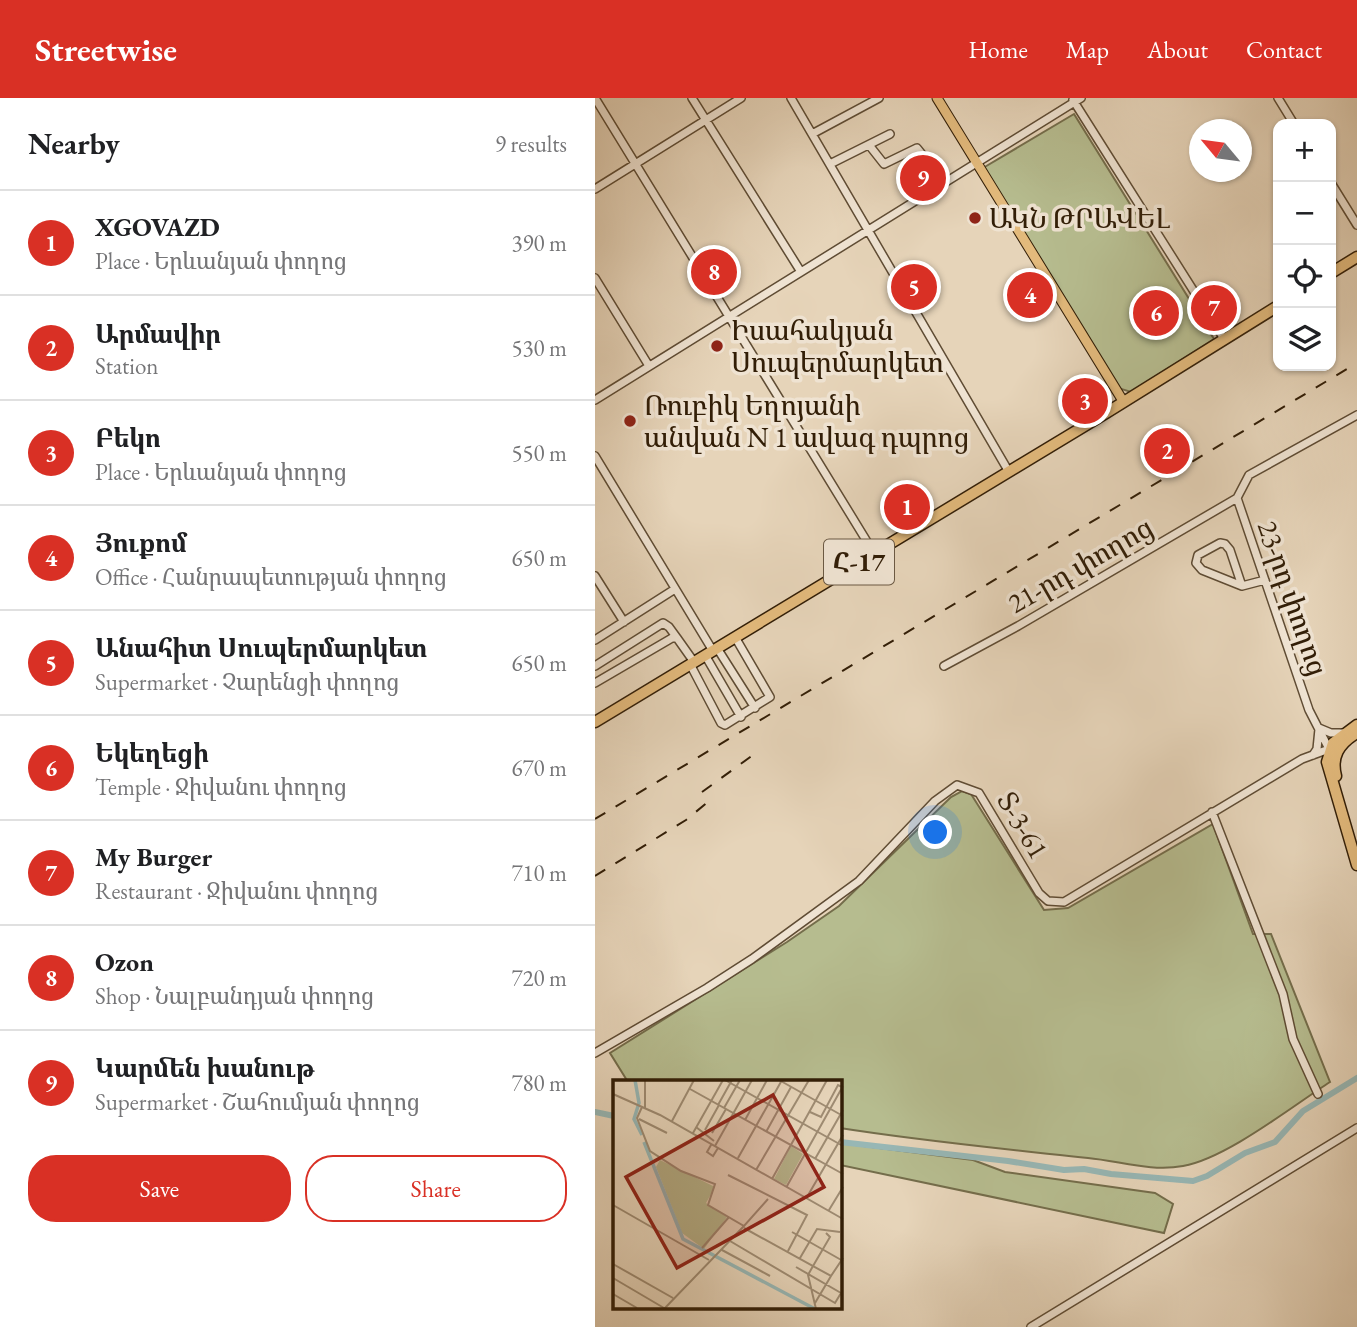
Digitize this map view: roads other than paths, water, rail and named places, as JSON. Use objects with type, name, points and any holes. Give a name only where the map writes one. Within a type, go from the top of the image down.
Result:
[{"type":"highway","points":[[1336,270],[1357,257]]},
{"type":"highway","name":"Հ-17","points":[[595,722],[1275,308]]},
{"type":"highway","points":[[1357,725],[1333,743],[1334,769],[1357,842]]},
{"type":"highway","points":[[1357,733],[1333,750],[1328,770],[1357,865]]},
{"type":"main road","points":[[937,98],[1123,401]]},
{"type":"street","points":[[595,98],[874,553]]},
{"type":"street","points":[[692,98],[801,272]]},
{"type":"street","points":[[595,189],[741,98]]},
{"type":"street","points":[[791,98],[1009,472]]},
{"type":"street","points":[[812,134],[879,98]]},
{"type":"street","points":[[1278,98],[1291,119]]},
{"type":"street","points":[[595,400],[1076,99],[1224,339]]},
{"type":"street","points":[[830,164],[890,134]]},
{"type":"street","points":[[869,145],[884,164],[917,148],[929,163],[909,178],[919,198]]},
{"type":"street","points":[[1336,191],[1357,225]]},
{"type":"street","points":[[595,278],[649,366]]},
{"type":"street","points":[[1237,498],[1249,475],[1357,415]]},
{"type":"street","points":[[595,456],[712,651],[755,708]]},
{"type":"street","name":"23-րդ փողոց","points":[[1237,498],[1309,710],[1333,750]]},
{"type":"street","name":"21-րդ փողոց","points":[[944,666],[1018,626],[1237,498]]},
{"type":"street","points":[[1242,586],[1230,550],[1225,544],[1220,543],[1198,555],[1196,563],[1202,570],[1242,586],[1265,580]]},
{"type":"street","points":[[595,576],[624,622]]},
{"type":"street","points":[[595,640],[675,589]]},
{"type":"street","points":[[595,666],[663,623],[677,638],[725,725],[770,697],[735,637]]},
{"type":"street","points":[[595,683],[672,638],[677,638]]},
{"type":"street","points":[[712,651],[741,717]]},
{"type":"street","points":[[1328,770],[1321,758],[1313,755],[1317,749],[1319,727],[1331,733],[1344,733]]},
{"type":"street","name":"Տ-3-61","points":[[595,1053],[719,981],[859,881],[935,801],[957,785],[979,793],[1039,893],[1048,901],[1064,902],[1212,812],[1313,755],[1333,750]]},
{"type":"street","points":[[1212,812],[1283,995],[1293,1039],[1318,1094]]},
{"type":"street","points":[[1031,1327],[1357,1128]]},
{"type":"waterway","points":[[842,1142],[1064,1170],[1084,1169],[1193,1181],[1207,1176],[1245,1153],[1275,1142],[1303,1111],[1357,1078]]},
{"type":"waterway","points":[[595,1112],[613,1116]]},
{"type":"railway","points":[[595,819],[1357,363]]},
{"type":"railway","points":[[702,792],[753,755]]},
{"type":"railway","points":[[595,876],[686,820],[709,801]]},
{"type":"place","name":"Կարմեն խանութ","points":[[923,178]]},
{"type":"place","name":"ԱԿՆ ԹՐԱՎԵԼ","points":[[975,218]]},
{"type":"place","name":"Ozon","points":[[714,272]]},
{"type":"place","name":"Անահիտ Սուպերմարկետ","points":[[914,287]]},
{"type":"place","name":"Յուքոմ","points":[[1030,295]]},
{"type":"place","name":"My Burger","points":[[1214,308]]},
{"type":"place","name":"Եկեղեցի","points":[[1156,313]]},
{"type":"place","name":"Իսահակյան Սուպերմարկետ","points":[[717,346]]},
{"type":"place","name":"Բեկո","points":[[1085,401]]},
{"type":"place","name":"Ռուբիկ Եղոյանի անվան N 1 ավագ դպրոց","points":[[630,421]]},
{"type":"place","name":"Արմավիր","points":[[1167,451]]},
{"type":"place","name":"XGOVAZD","points":[[907,507]]}]
